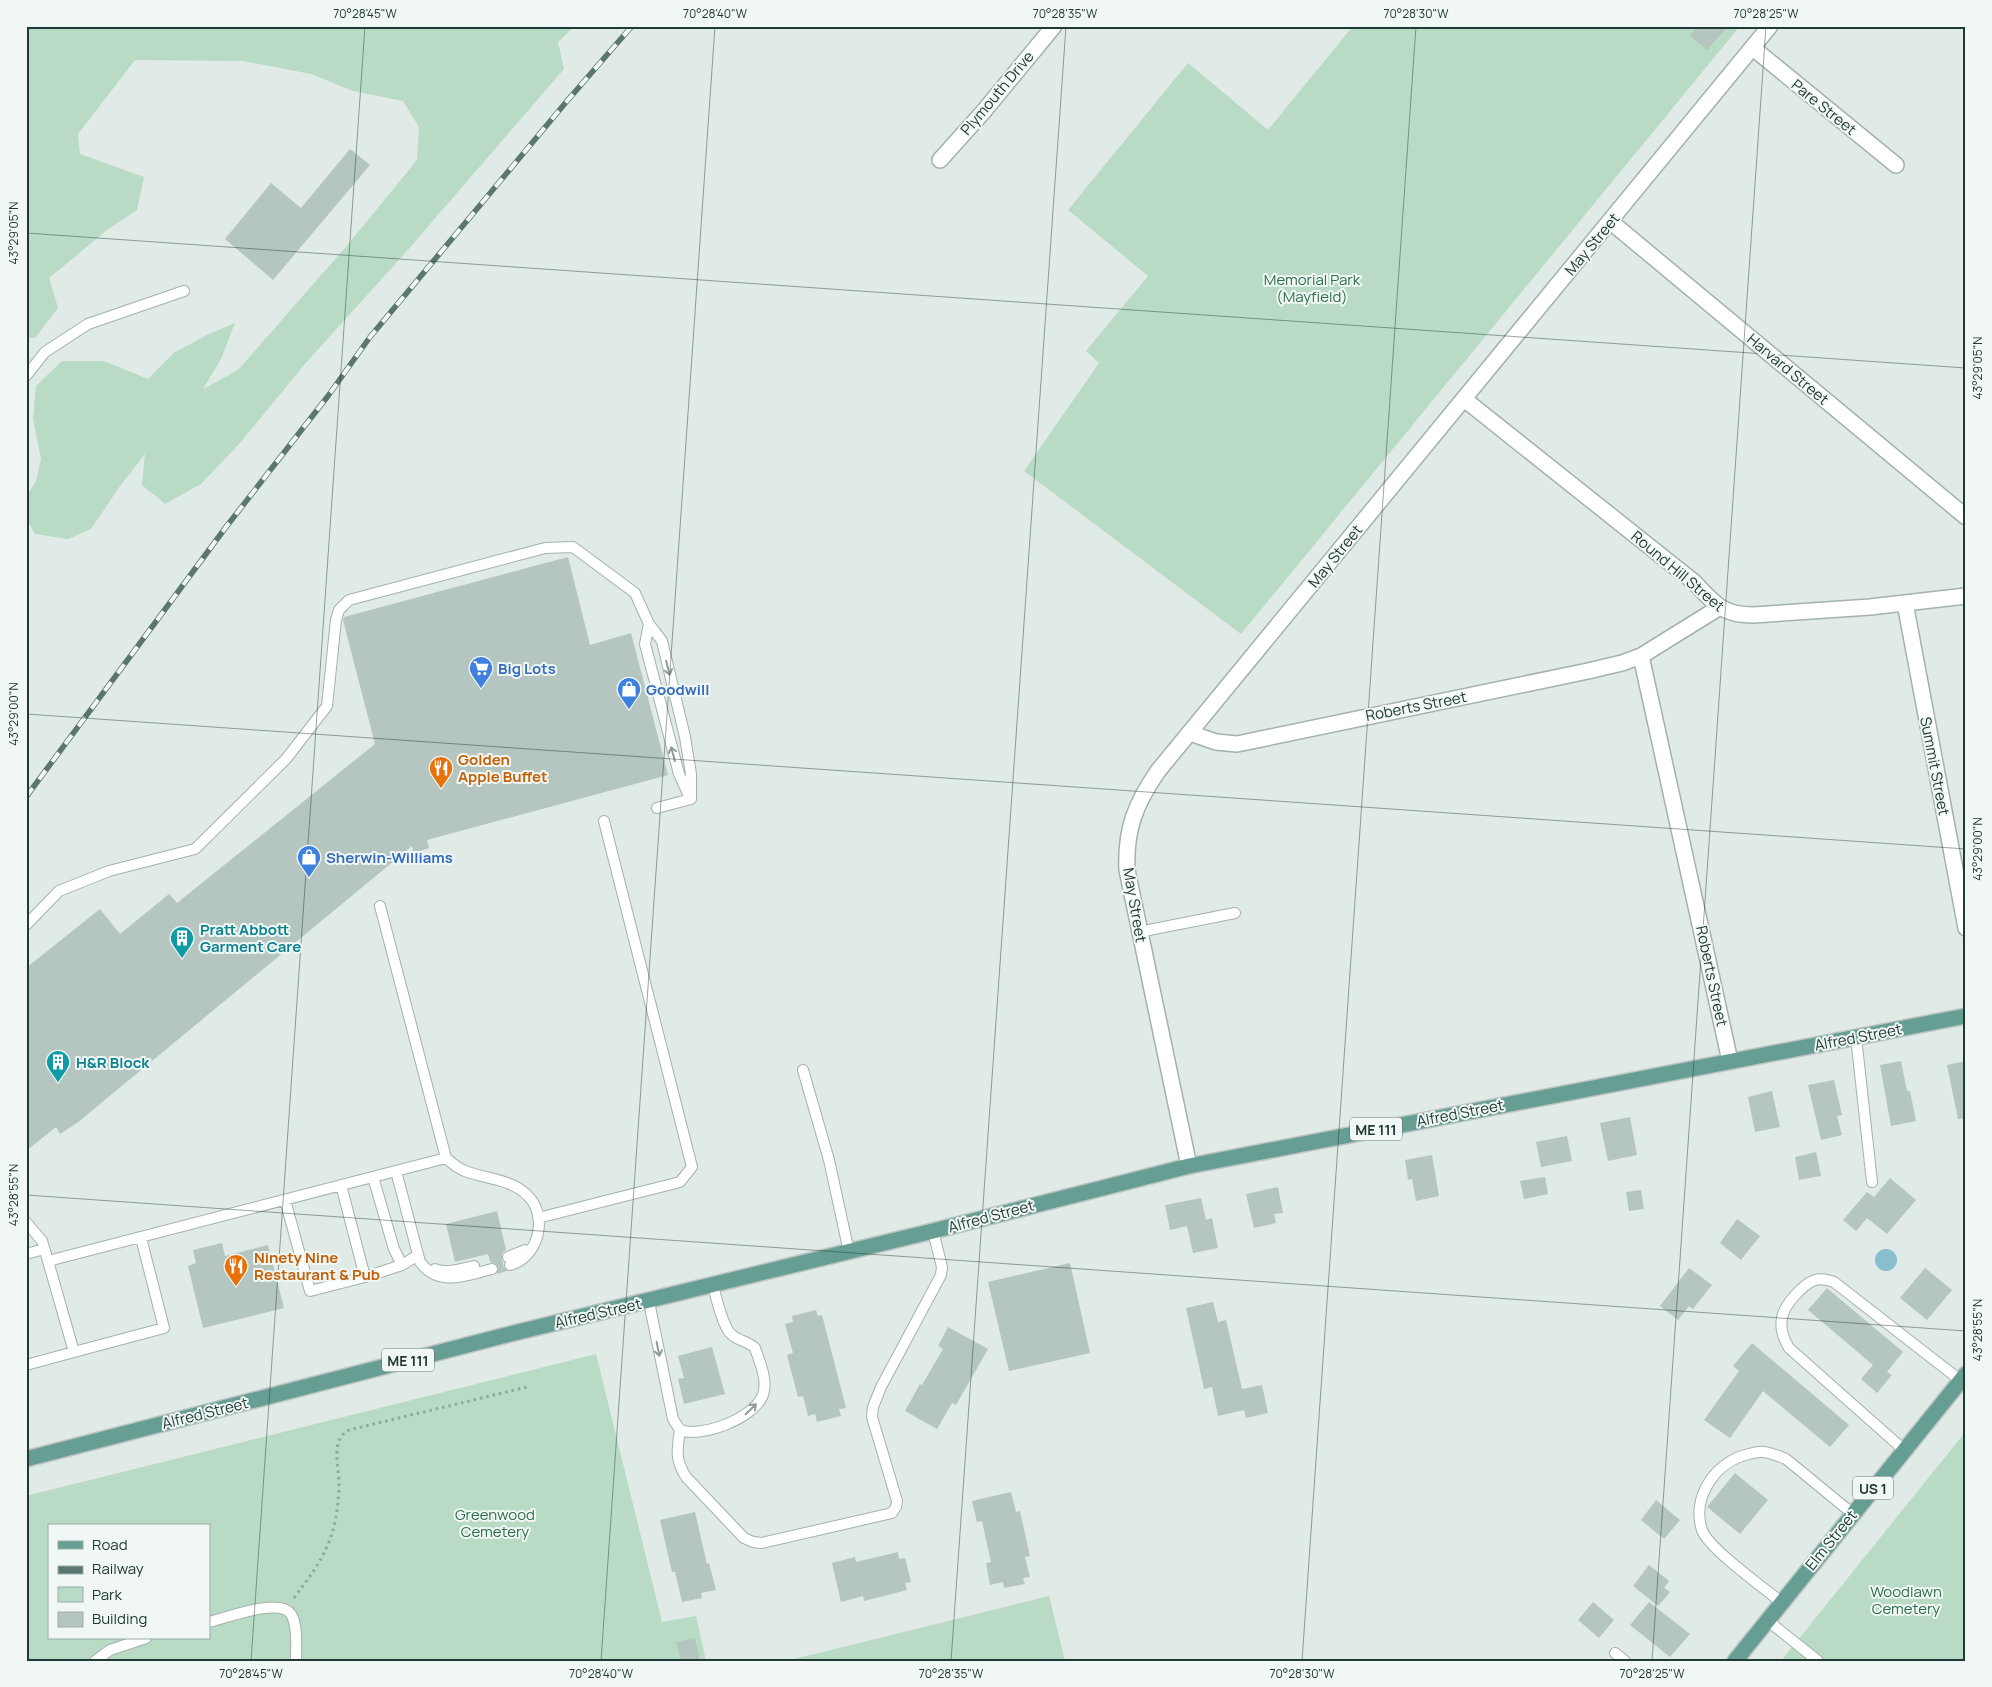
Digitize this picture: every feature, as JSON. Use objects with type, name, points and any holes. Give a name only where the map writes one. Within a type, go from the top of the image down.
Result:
[{"type":"main road","name":"Alfred Street","points":[[26,1459],[514,1333],[649,1302],[1189,1166],[1966,1016]]},
{"type":"main road","name":"Elm Street","points":[[1735,1661],[1963,1377]]},
{"type":"street","name":"Plymouth Drive","points":[[940,160],[984,111],[1054,26]]},
{"type":"street","name":"May Street","points":[[1189,1166],[1127,870],[1127,847],[1130,828],[1136,810],[1148,787],[1190,733],[1770,26]]},
{"type":"street","name":"Pare Street","points":[[1752,48],[1896,166]]},
{"type":"street","name":"Harvard Street","points":[[1611,222],[1966,516]]},
{"type":"street","name":"Round Hill Street","points":[[1464,398],[1694,582],[1720,607],[1736,615],[1754,616],[1870,607],[1966,596]]},
{"type":"street","name":"Summit Street","points":[[1905,603],[1966,928]]},
{"type":"street","name":"Roberts Street","points":[[1190,733],[1216,742],[1236,744],[1622,663],[1641,656],[1720,607]]},
{"type":"street","name":"Roberts Street","points":[[1641,656],[1730,1061]]},
{"type":"lane","points":[[26,376],[45,352],[88,324],[184,291]]},
{"type":"lane","points":[[26,925],[58,891],[109,871],[195,849],[279,766],[327,706],[336,620],[339,610],[349,600],[544,548],[573,548],[635,593],[649,624],[662,641],[692,774],[691,799]]},
{"type":"lane","points":[[649,624],[645,644],[679,774],[691,799]]},
{"type":"lane","points":[[656,808],[691,799]]},
{"type":"lane","points":[[538,1218],[680,1182],[692,1167],[604,821]]},
{"type":"lane","points":[[380,906],[446,1158],[465,1171],[503,1182],[518,1189],[528,1196],[538,1218],[539,1231],[534,1244],[523,1259],[509,1261]]},
{"type":"lane","points":[[1139,932],[1235,913]]},
{"type":"lane","points":[[1856,1037],[1872,1182]]},
{"type":"lane","points":[[803,1070],[829,1160],[849,1252]]},
{"type":"lane","points":[[48,1261],[446,1158]]},
{"type":"lane","points":[[396,1171],[419,1259],[439,1271],[491,1266]]},
{"type":"lane","points":[[373,1177],[394,1249],[402,1265]]},
{"type":"lane","points":[[341,1186],[365,1277]]},
{"type":"lane","points":[[284,1200],[310,1291],[365,1277],[419,1259]]},
{"type":"lane","points":[[26,1222],[42,1241],[74,1352]]},
{"type":"lane","points":[[649,1302],[672,1419],[680,1430],[679,1466],[686,1477],[744,1538],[762,1543],[892,1513],[896,1507],[896,1501],[872,1417],[873,1407],[880,1387],[941,1275],[942,1267],[933,1231]]},
{"type":"lane","points":[[26,1366],[164,1328],[141,1238]]},
{"type":"lane","points":[[26,1254],[44,1249]]},
{"type":"lane","points":[[1904,1450],[1789,1348],[1781,1327],[1782,1316],[1788,1305],[1804,1287],[1814,1280],[1824,1278],[1834,1282],[1963,1377]]},
{"type":"lane","points":[[680,1430],[696,1433],[739,1419],[762,1398],[764,1381],[755,1348],[752,1344],[738,1339],[728,1332],[713,1286]]},
{"type":"lane","points":[[1781,1602],[1712,1546],[1702,1531],[1700,1500],[1715,1474],[1720,1468],[1737,1457],[1762,1452],[1778,1455],[1786,1459],[1852,1514]]},
{"type":"lane","points":[[210,1622],[267,1607],[286,1609],[294,1621],[296,1661]]},
{"type":"lane","points":[[1768,1620],[1818,1661]]},
{"type":"lane","points":[[95,1661],[110,1650],[140,1640]]},
{"type":"lane","points":[[1615,1653],[1625,1661]]},
{"type":"path","points":[[286,1609],[319,1564],[329,1546],[338,1510],[340,1483],[338,1446],[342,1434],[349,1430],[527,1387]]},
{"type":"green space","points":[[26,26],[575,26],[558,42],[564,69],[406,252],[304,365],[240,443],[201,484],[165,504],[142,485],[145,454],[120,486],[91,529],[68,539],[35,534],[26,518],[26,497],[36,481],[41,459],[33,419],[36,386],[62,361],[104,361],[148,379],[175,352],[235,323],[221,359],[203,389],[238,370],[350,242],[417,160],[419,127],[403,101],[353,91],[311,74],[243,61],[135,60],[78,134],[80,154],[144,177],[137,210],[107,230],[49,278],[58,308],[35,338],[26,338]]},
{"type":"green space","name":"Memorial Park (Mayfield)","points":[[1353,26],[1740,26],[1241,634],[1024,471],[1099,363],[1086,351],[1148,276],[1068,210],[1188,63],[1268,130]]},
{"type":"green space","name":"Greenwood Cemetery","points":[[596,1354],[662,1622],[696,1616],[706,1661],[26,1661],[26,1496]]},
{"type":"green space","name":"Woodlawn Cemetery","points":[[1966,1431],[1966,1661],[1781,1661]]},
{"type":"green space","points":[[1049,1596],[1065,1661],[786,1661]]},
{"type":"water","points":[[1886,1249],[1894,1252],[1897,1260],[1894,1268],[1886,1271],[1878,1268],[1875,1260],[1878,1252]]},
{"type":"building","points":[[1697,26],[1728,26],[1707,50],[1690,36]]},
{"type":"building","points":[[350,149],[370,165],[273,280],[225,239],[271,183],[301,208]]},
{"type":"building","points":[[568,557],[590,645],[631,633],[668,775],[427,840],[429,848],[414,853],[412,846],[77,1123],[60,1134],[56,1127],[26,1151],[26,968],[100,909],[120,934],[169,894],[177,903],[375,744],[343,620],[344,617]]},
{"type":"building","points":[[1901,1061],[1916,1121],[1891,1126],[1880,1065]]},
{"type":"building","points":[[1966,1061],[1966,1118],[1958,1119],[1947,1065]]},
{"type":"building","points":[[1834,1080],[1842,1115],[1837,1116],[1842,1135],[1821,1140],[1808,1085]]},
{"type":"building","points":[[1772,1091],[1780,1127],[1755,1132],[1748,1097]]},
{"type":"building","points":[[1630,1117],[1637,1155],[1608,1161],[1600,1123]]},
{"type":"building","points":[[1567,1136],[1572,1161],[1541,1167],[1536,1142]]},
{"type":"building","points":[[1816,1152],[1821,1176],[1799,1180],[1795,1157]]},
{"type":"building","points":[[1432,1155],[1439,1196],[1416,1201],[1412,1179],[1408,1180],[1405,1160]]},
{"type":"building","points":[[1545,1177],[1548,1194],[1524,1199],[1520,1181]]},
{"type":"building","points":[[1890,1178],[1916,1200],[1887,1234],[1867,1218],[1856,1231],[1843,1220],[1867,1192],[1874,1197]]},
{"type":"building","points":[[1278,1187],[1283,1213],[1274,1214],[1276,1223],[1254,1228],[1246,1194]]},
{"type":"building","points":[[1641,1190],[1644,1209],[1629,1211],[1626,1192]]},
{"type":"building","points":[[1201,1198],[1206,1220],[1212,1218],[1218,1248],[1193,1253],[1187,1226],[1170,1230],[1165,1205]]},
{"type":"building","points":[[497,1211],[506,1250],[502,1253],[502,1259],[504,1268],[507,1271],[497,1274],[498,1267],[490,1262],[488,1254],[455,1262],[446,1224]]},
{"type":"building","points":[[1737,1219],[1760,1236],[1741,1260],[1720,1243]]},
{"type":"building","name":"Ninety Nine Restaurant & Pub","points":[[222,1243],[225,1256],[268,1245],[284,1308],[203,1328],[188,1266],[196,1263],[193,1250]]},
{"type":"building","points":[[1070,1263],[1090,1353],[1009,1371],[988,1282]]},
{"type":"building","points":[[1689,1268],[1712,1285],[1693,1309],[1689,1306],[1678,1320],[1660,1306]]},
{"type":"building","points":[[1925,1268],[1952,1290],[1927,1320],[1900,1298]]},
{"type":"building","points":[[1827,1288],[1903,1352],[1887,1372],[1892,1375],[1877,1393],[1861,1379],[1873,1365],[1808,1310]]},
{"type":"building","points":[[1213,1302],[1218,1322],[1226,1320],[1242,1389],[1262,1385],[1268,1413],[1246,1418],[1244,1410],[1218,1416],[1212,1387],[1204,1389],[1186,1308]]},
{"type":"building","points":[[816,1310],[818,1316],[822,1315],[846,1408],[839,1409],[841,1416],[817,1422],[815,1414],[808,1416],[803,1396],[798,1397],[787,1355],[793,1353],[785,1324],[793,1322],[792,1316]]},
{"type":"building","points":[[948,1327],[988,1349],[956,1405],[952,1403],[937,1429],[905,1411],[943,1349],[938,1346]]},
{"type":"building","points":[[1752,1343],[1849,1425],[1830,1447],[1763,1391],[1730,1438],[1704,1420],[1739,1371],[1733,1366]]},
{"type":"building","points":[[712,1347],[725,1394],[684,1404],[678,1379],[684,1378],[678,1356]]},
{"type":"building","points":[[1735,1473],[1768,1500],[1740,1534],[1707,1507]]},
{"type":"building","points":[[1011,1492],[1016,1512],[1020,1511],[1030,1556],[1025,1557],[1030,1577],[1023,1578],[1025,1584],[1004,1588],[1003,1582],[990,1585],[986,1563],[991,1562],[982,1521],[977,1522],[972,1501]]},
{"type":"building","points":[[1656,1500],[1680,1520],[1664,1539],[1641,1520]]},
{"type":"building","points":[[695,1512],[707,1564],[709,1563],[716,1590],[701,1593],[702,1598],[682,1602],[675,1572],[672,1572],[660,1520]]},
{"type":"building","points":[[898,1552],[899,1559],[905,1558],[911,1582],[905,1583],[907,1590],[864,1601],[863,1596],[841,1602],[832,1563],[855,1557],[856,1562]]},
{"type":"building","points":[[1649,1565],[1669,1581],[1664,1588],[1670,1592],[1658,1606],[1633,1586]]},
{"type":"building","points":[[1593,1602],[1614,1620],[1599,1638],[1578,1620]]},
{"type":"building","points":[[1649,1602],[1690,1634],[1670,1657],[1630,1625]]},
{"type":"building","points":[[695,1638],[700,1661],[681,1661],[676,1642]]},
{"type":"railway","points":[[26,797],[226,527],[328,396],[370,337],[632,26]]},
{"type":"place","name":"Big Lots","points":[[481,689]]},
{"type":"place","name":"Goodwill","points":[[629,710]]},
{"type":"place","name":"Golden Apple Buffet","points":[[441,789]]},
{"type":"place","name":"Sherwin-Williams","points":[[309,878]]},
{"type":"place","name":"Pratt Abbott Garment Care","points":[[182,959]]},
{"type":"place","name":"H&R Block","points":[[58,1083]]},
{"type":"place","name":"Ninety Nine Restaurant & Pub","points":[[236,1287]]}]
